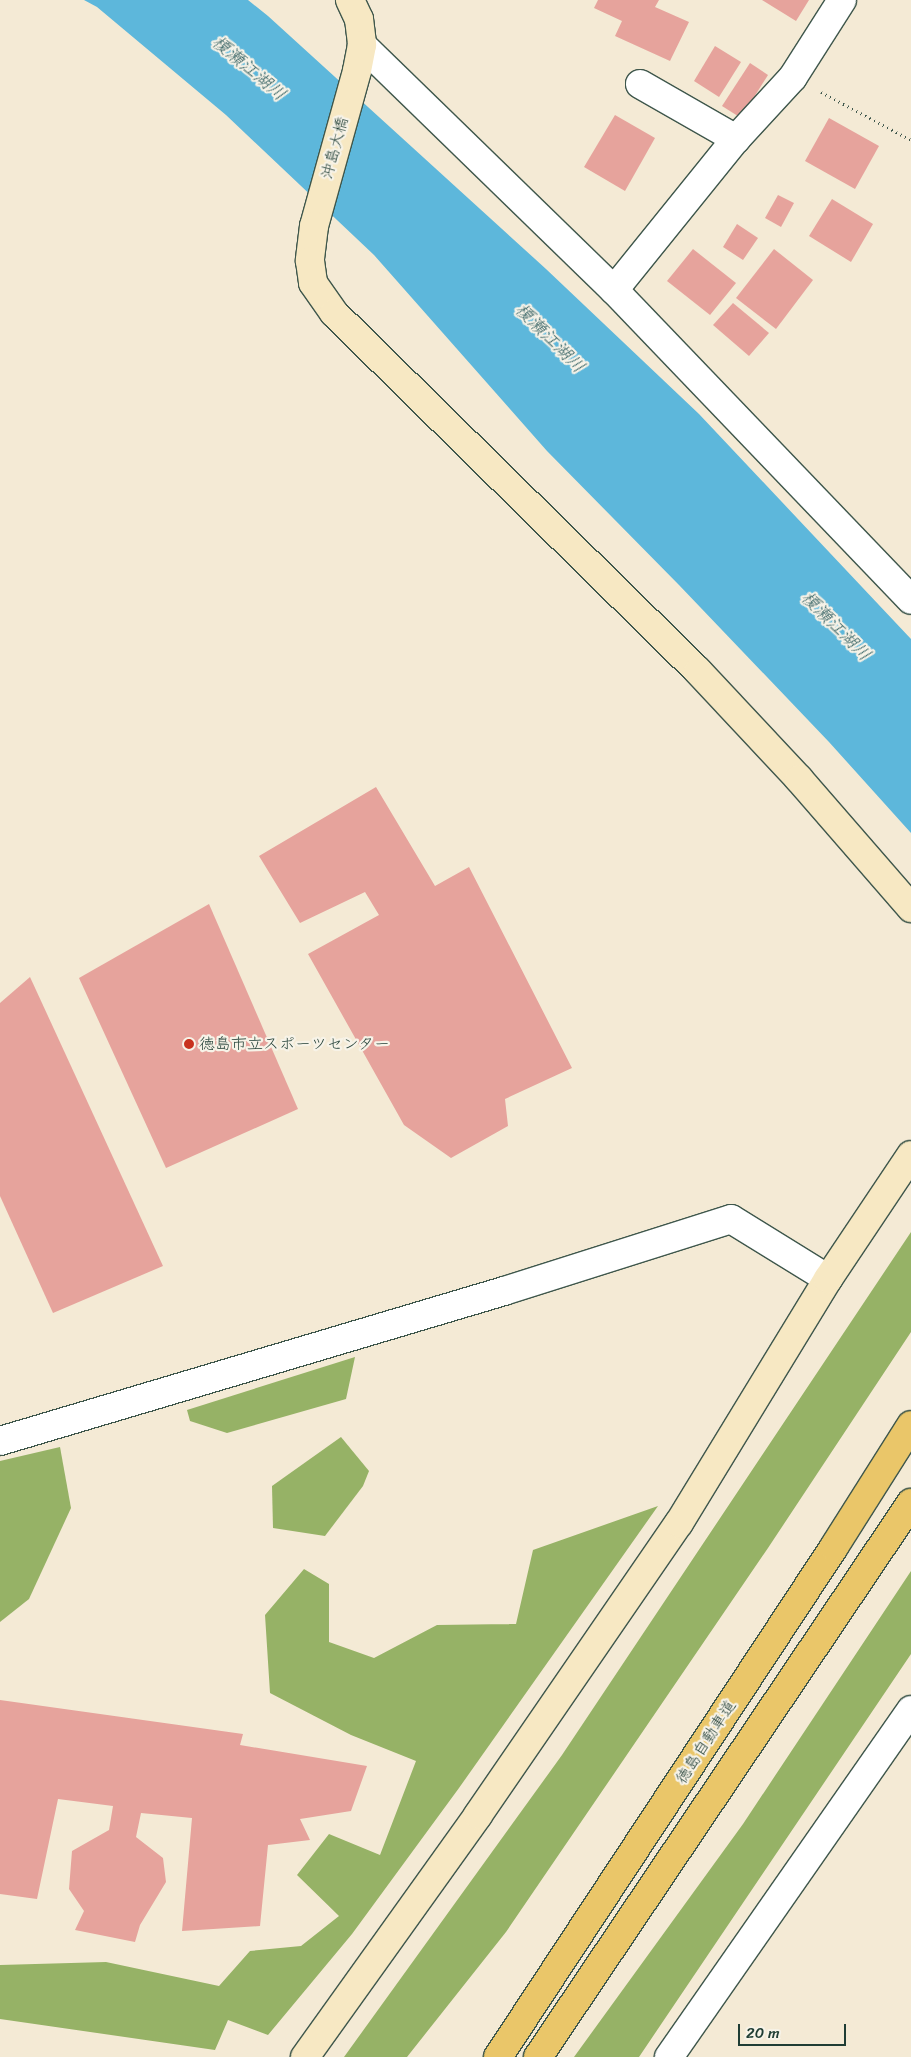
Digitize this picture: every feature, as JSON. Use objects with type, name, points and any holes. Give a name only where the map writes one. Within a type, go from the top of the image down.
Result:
[{"type":"highway","name":"徳島自動車道","points":[[498,2057],[829,1555],[911,1425]]},
{"type":"highway","points":[[538,2057],[911,1503]]},
{"type":"street","name":"沖島大橋","points":[[350,0],[359,19],[362,44],[357,71],[314,226],[310,261],[313,283],[334,312],[698,671],[799,779],[911,908]]},
{"type":"street","points":[[614,290],[736,139],[793,77],[842,0]]},
{"type":"street","points":[[362,44],[614,290],[911,600]]},
{"type":"street","points":[[640,84],[736,139]]},
{"type":"street","points":[[306,2057],[478,1815],[679,1523],[828,1279],[911,1155]]},
{"type":"street","points":[[0,1441],[504,1291],[731,1219],[828,1279]]},
{"type":"street","points":[[669,2057],[902,1737],[911,1710]]},
{"type":"path","points":[[793,77],[911,140]]},
{"type":"green space","points":[[911,1232],[911,1332],[768,1548],[506,1932],[407,2057],[344,2057],[562,1755]]},
{"type":"green space","points":[[355,1357],[346,1399],[227,1433],[190,1421],[187,1410]]},
{"type":"green space","points":[[341,1437],[369,1471],[363,1486],[325,1536],[273,1528],[272,1486]]},
{"type":"green space","points":[[60,1447],[71,1508],[29,1599],[0,1622],[0,1461]]},
{"type":"green space","points":[[658,1506],[459,1788],[352,1934],[268,2035],[228,2020],[215,2050],[0,2019],[0,1965],[106,1962],[219,1986],[250,1951],[301,1946],[339,1916],[297,1875],[329,1834],[380,1855],[416,1761],[351,1735],[270,1693],[265,1615],[304,1569],[329,1584],[329,1642],[374,1658],[437,1625],[516,1624],[533,1550]]},
{"type":"green space","points":[[911,1571],[911,1654],[639,2057],[574,2057],[743,1824]]},
{"type":"water","name":"榎瀬江湖川","points":[[84,0],[248,0],[268,16],[546,269],[699,414],[911,639],[911,833],[829,742],[679,585],[547,451],[374,255],[226,115],[97,7]]},
{"type":"building","points":[[598,0],[659,0],[655,7],[689,22],[670,61],[615,36],[622,21],[594,8]]},
{"type":"building","points":[[762,0],[809,0],[796,21]]},
{"type":"building","points":[[715,46],[741,62],[719,97],[694,81]]},
{"type":"building","points":[[750,63],[768,75],[741,118],[722,106]]},
{"type":"building","points":[[615,115],[655,138],[625,191],[584,167]]},
{"type":"building","points":[[829,118],[879,146],[855,189],[805,161]]},
{"type":"building","points":[[778,195],[794,203],[781,227],[765,218]]},
{"type":"building","points":[[832,199],[873,224],[851,262],[809,236]]},
{"type":"building","points":[[737,224],[758,238],[743,260],[723,247]]},
{"type":"building","points":[[693,249],[736,283],[710,315],[667,281]]},
{"type":"building","points":[[774,249],[813,280],[776,329],[736,298]]},
{"type":"building","points":[[733,303],[769,333],[749,356],[713,325]]},
{"type":"building","points":[[376,787],[435,886],[469,867],[572,1068],[505,1099],[508,1126],[451,1158],[404,1125],[308,954],[379,915],[365,892],[300,923],[259,856]]},
{"type":"building","name":"徳島市立スポーツセンター","points":[[209,904],[298,1109],[166,1168],[79,978]]},
{"type":"building","points":[[30,977],[163,1266],[53,1313],[0,1196],[0,1003]]},
{"type":"building","points":[[0,1700],[243,1734],[240,1745],[367,1766],[351,1811],[300,1819],[310,1840],[268,1845],[260,1926],[182,1931],[192,1818],[141,1813],[136,1837],[163,1858],[166,1882],[140,1925],[135,1942],[75,1930],[84,1911],[69,1889],[72,1851],[109,1830],[113,1806],[58,1799],[37,1899],[0,1894]]},
{"type":"place","name":"徳島市立スポーツセンター","points":[[189,1044]]}]
